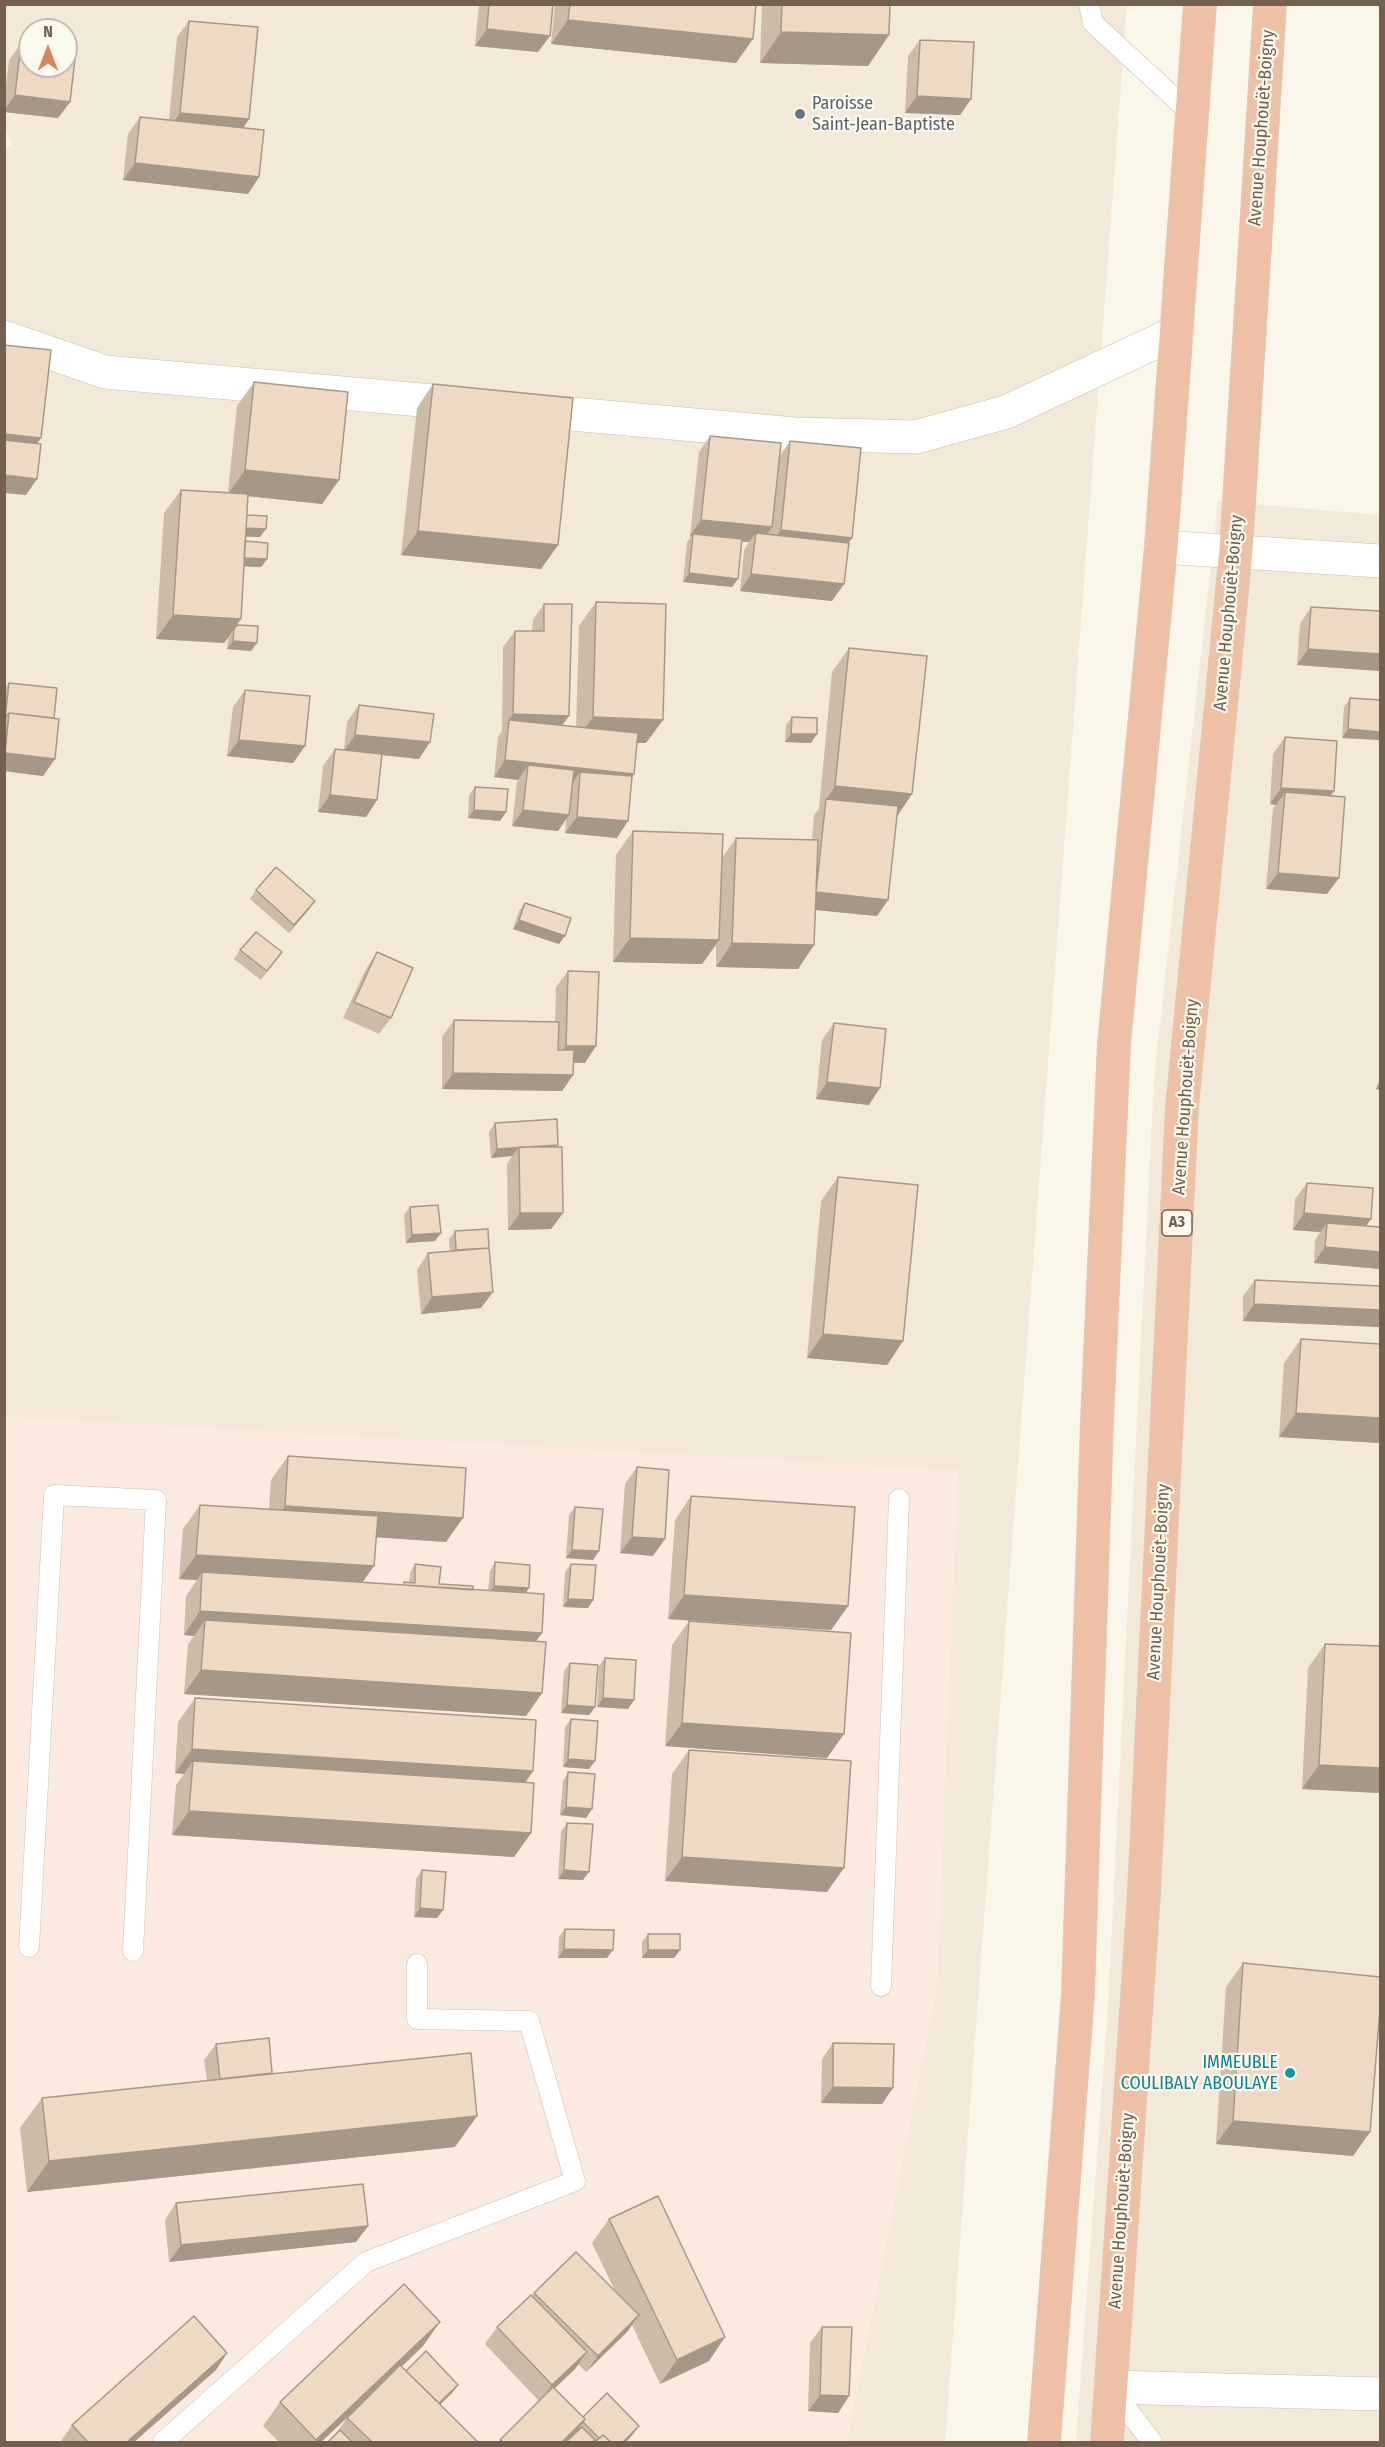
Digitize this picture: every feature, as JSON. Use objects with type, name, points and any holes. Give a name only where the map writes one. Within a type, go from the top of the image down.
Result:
[{"type":"highway","points":[[1044,2442],[1078,1994],[1097,1421],[1114,1044],[1161,547],[1194,116],[1200,4]]},
{"type":"highway","name":"Avenue Houphouët-Boigny","points":[[1107,2442],[1144,1893],[1182,1107],[1236,550],[1270,4]]},
{"type":"street","points":[[4,337],[105,372],[795,434],[916,437],[1005,412],[1177,332]]},
{"type":"street","points":[[1161,547],[1380,561]]},
{"type":"street","points":[[1110,2387],[1380,2394]]},
{"type":"lane","points":[[1089,4],[1093,23],[1194,116]]},
{"type":"lane","points":[[29,1947],[54,1495],[156,1500],[133,1951]]},
{"type":"lane","points":[[881,1986],[899,1499]]},
{"type":"lane","points":[[163,2442],[366,2262],[575,2181],[529,2021],[417,2019],[417,1964]]},
{"type":"lane","points":[[1110,2387],[1152,2442]]},
{"type":"shaded area","points":[[5,5],[1127,5],[945,2442],[5,2442],[4,150],[12,144],[4,128]]},
{"type":"shaded area","points":[[1218,501],[1380,515],[1380,2442],[1076,2442],[1108,2006],[1154,1078]]},
{"type":"shaded area","points":[[4,1416],[958,1470],[937,1988],[847,2442],[5,2442]]},
{"type":"building","points":[[489,4],[553,4],[550,36],[487,29]]},
{"type":"building","points":[[570,4],[756,4],[753,39],[568,20]]},
{"type":"building","points":[[782,4],[890,4],[889,35],[781,32]]},
{"type":"building","points":[[189,21],[258,27],[249,119],[180,113]]},
{"type":"building","points":[[920,40],[974,42],[971,99],[917,96]]},
{"type":"building","points":[[18,70],[18,78],[73,78],[70,102],[15,95]]},
{"type":"building","points":[[140,117],[264,130],[259,177],[135,163]]},
{"type":"building","points":[[4,345],[51,350],[41,438],[4,434]]},
{"type":"building","points":[[254,382],[348,392],[339,480],[245,470]]},
{"type":"building","points":[[433,384],[573,398],[558,545],[418,531]]},
{"type":"building","points":[[710,436],[781,443],[772,527],[701,520]]},
{"type":"building","points":[[4,440],[41,444],[37,479],[4,475]]},
{"type":"building","points":[[790,441],[861,448],[852,538],[781,530]]},
{"type":"building","points":[[181,490],[248,494],[241,619],[173,615]]},
{"type":"building","points":[[247,515],[267,516],[266,529],[246,528]]},
{"type":"building","points":[[756,533],[849,543],[844,584],[751,574]]},
{"type":"building","points":[[693,534],[742,539],[738,579],[689,573]]},
{"type":"building","points":[[245,541],[268,543],[267,559],[244,558]]},
{"type":"building","points":[[596,602],[666,604],[663,720],[593,717]]},
{"type":"building","points":[[544,604],[572,604],[569,716],[513,714],[515,631],[544,631]]},
{"type":"building","points":[[1311,607],[1380,611],[1380,654],[1308,649]]},
{"type":"building","points":[[237,625],[258,626],[257,643],[233,641],[234,629]]},
{"type":"building","points":[[849,648],[927,656],[912,794],[835,786]]},
{"type":"building","points":[[9,683],[57,688],[54,718],[9,713],[5,718]]},
{"type":"building","points":[[245,690],[310,696],[305,746],[239,740]]},
{"type":"building","points":[[1350,698],[1380,700],[1380,732],[1348,729]]},
{"type":"building","points":[[359,705],[434,714],[430,742],[355,735]]},
{"type":"building","points":[[9,713],[59,719],[55,759],[5,753]]},
{"type":"building","points":[[792,717],[817,718],[817,734],[791,734]]},
{"type":"building","points":[[509,720],[638,733],[634,774],[505,760]]},
{"type":"building","points":[[1285,737],[1337,741],[1334,791],[1281,788]]},
{"type":"building","points":[[335,749],[382,754],[377,800],[330,795]]},
{"type":"building","points":[[528,765],[574,770],[569,815],[523,810]]},
{"type":"building","points":[[580,772],[632,776],[628,821],[577,817]]},
{"type":"building","points":[[475,787],[508,789],[506,812],[474,810]]},
{"type":"building","points":[[1285,792],[1345,797],[1339,878],[1278,873]]},
{"type":"building","points":[[826,799],[898,806],[888,900],[816,892]]},
{"type":"building","points":[[633,831],[723,834],[719,940],[630,938]]},
{"type":"building","points":[[736,838],[818,840],[814,945],[732,943]]},
{"type":"building","points":[[276,867],[315,901],[294,925],[256,890]]},
{"type":"building","points":[[525,903],[571,918],[565,936],[519,920]]},
{"type":"building","points":[[256,932],[282,952],[267,971],[240,950]]},
{"type":"building","points":[[377,952],[413,968],[391,1018],[354,1002]]},
{"type":"building","points":[[568,971],[599,972],[596,1046],[566,1046]]},
{"type":"building","points":[[454,1020],[559,1022],[558,1050],[574,1050],[573,1075],[453,1073]]},
{"type":"building","points":[[834,1023],[886,1029],[880,1088],[827,1082]]},
{"type":"building","points":[[557,1119],[558,1145],[497,1149],[495,1123]]},
{"type":"building","points":[[519,1147],[562,1147],[563,1213],[520,1213]]},
{"type":"building","points":[[838,1177],[918,1185],[903,1341],[823,1334]]},
{"type":"building","points":[[1307,1183],[1373,1188],[1371,1219],[1304,1213]]},
{"type":"building","points":[[438,1205],[441,1233],[412,1235],[410,1207]]},
{"type":"building","points":[[1327,1223],[1380,1227],[1380,1252],[1325,1247]]},
{"type":"building","points":[[488,1229],[489,1248],[456,1250],[455,1231]]},
{"type":"building","points":[[489,1248],[493,1292],[432,1297],[428,1253]]},
{"type":"building","points":[[1255,1280],[1380,1286],[1380,1310],[1254,1304]]},
{"type":"building","points":[[1301,1339],[1380,1344],[1380,1418],[1296,1413]]},
{"type":"building","points":[[288,1456],[466,1468],[463,1518],[285,1506]]},
{"type":"building","points":[[637,1467],[669,1470],[665,1539],[632,1537]]},
{"type":"building","points":[[691,1496],[855,1507],[848,1606],[684,1595]]},
{"type":"building","points":[[200,1505],[378,1516],[374,1566],[196,1555]]},
{"type":"building","points":[[575,1507],[603,1509],[599,1551],[572,1550]]},
{"type":"building","points":[[495,1562],[530,1565],[529,1588],[494,1586]]},
{"type":"building","points":[[415,1564],[441,1567],[439,1584],[473,1586],[473,1590],[404,1585],[404,1582],[415,1583]]},
{"type":"building","points":[[571,1564],[596,1565],[593,1600],[568,1599]]},
{"type":"building","points":[[202,1572],[544,1594],[542,1633],[200,1611]]},
{"type":"building","points":[[205,1620],[546,1642],[542,1693],[201,1670]]},
{"type":"building","points":[[689,1621],[851,1633],[844,1734],[682,1723]]},
{"type":"building","points":[[1325,1644],[1380,1646],[1380,1768],[1319,1765]]},
{"type":"building","points":[[605,1658],[636,1660],[634,1700],[603,1698]]},
{"type":"building","points":[[570,1663],[598,1665],[595,1707],[567,1705]]},
{"type":"building","points":[[195,1698],[536,1720],[533,1771],[192,1749]]},
{"type":"building","points":[[571,1719],[598,1721],[595,1761],[568,1759]]},
{"type":"building","points":[[689,1750],[851,1761],[844,1868],[682,1857]]},
{"type":"building","points":[[193,1761],[534,1783],[531,1833],[189,1811]]},
{"type":"building","points":[[568,1772],[595,1774],[592,1809],[566,1807]]},
{"type":"building","points":[[567,1823],[593,1824],[589,1872],[564,1870]]},
{"type":"building","points":[[422,1870],[446,1872],[443,1910],[420,1908]]},
{"type":"building","points":[[565,1929],[614,1930],[613,1950],[564,1949]]},
{"type":"building","points":[[648,1934],[680,1934],[680,1950],[648,1950]]},
{"type":"building","name":"IMMEUBLE COULIBALY ABOULAYE","points":[[1243,1963],[1380,1977],[1380,2009],[1370,2132],[1233,2121]]},
{"type":"building","points":[[269,2038],[272,2073],[220,2079],[216,2044]]},
{"type":"building","points":[[833,2043],[894,2044],[893,2088],[833,2087]]},
{"type":"building","points":[[471,2053],[477,2116],[49,2161],[42,2098]]},
{"type":"building","points":[[363,2184],[368,2226],[181,2245],[176,2203]]},
{"type":"building","points":[[658,2196],[725,2337],[677,2360],[609,2219]]},
{"type":"building","points":[[576,2252],[639,2315],[598,2356],[534,2293]]},
{"type":"building","points":[[404,2284],[440,2322],[316,2440],[280,2402]]},
{"type":"building","points":[[531,2295],[587,2352],[552,2385],[497,2327]]},
{"type":"building","points":[[194,2316],[227,2353],[127,2442],[88,2442],[72,2425]]},
{"type":"building","points":[[822,2327],[852,2327],[849,2396],[820,2395]]},
{"type":"building","points":[[426,2351],[458,2385],[439,2403],[406,2371]]},
{"type":"building","points":[[400,2365],[478,2442],[372,2442],[347,2418]]},
{"type":"building","points":[[553,2387],[585,2419],[562,2442],[503,2442],[500,2440]]},
{"type":"building","points":[[607,2393],[639,2426],[623,2442],[611,2442],[603,2435],[599,2438],[583,2422],[585,2419],[583,2417]]},
{"type":"building","points":[[582,2427],[595,2440],[566,2442]]},
{"type":"building","points":[[340,2430],[352,2442],[328,2442]]},
{"type":"building","points":[[603,2435],[611,2442],[595,2442]]},
{"type":"place","name":"Paroisse Saint-Jean-Baptiste","points":[[800,114]]},
{"type":"place","name":"IMMEUBLE COULIBALY ABOULAYE","points":[[1290,2073]]}]
